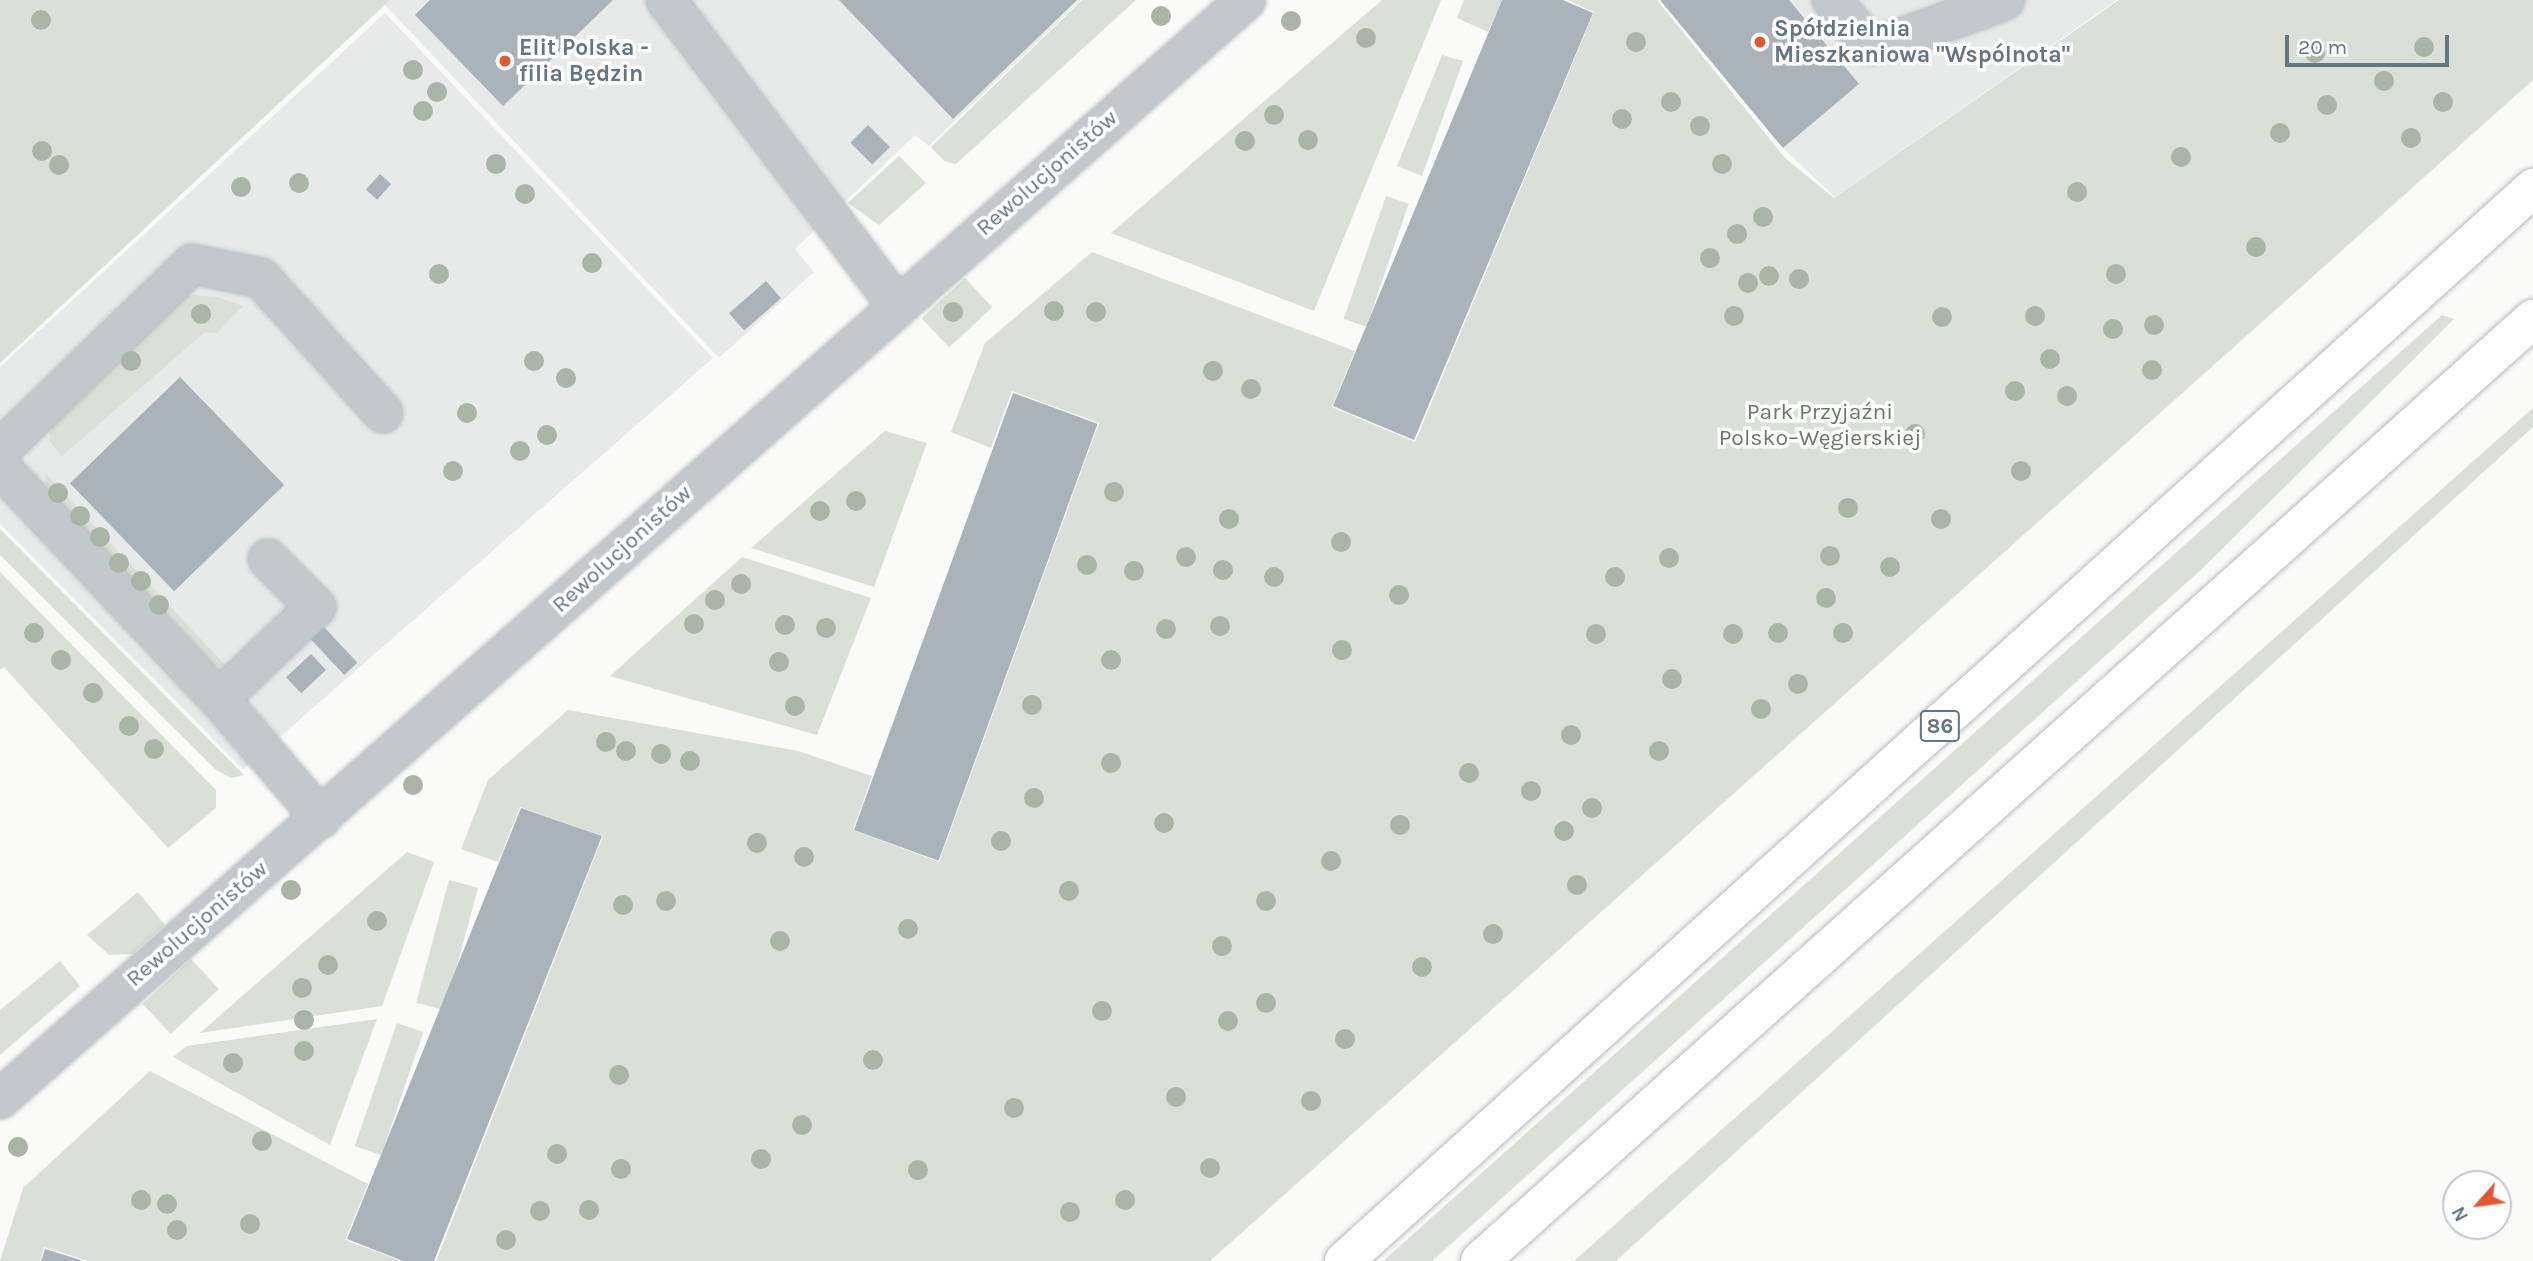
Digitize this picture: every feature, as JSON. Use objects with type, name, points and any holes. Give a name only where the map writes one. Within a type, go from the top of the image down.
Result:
[{"type":"main road","name":"86","points":[[1344,1261],[2533,188]]},
{"type":"main road","points":[[1480,1261],[2533,319]]},
{"type":"street","points":[[666,0],[896,304]]},
{"type":"street","name":"Rewolucjonistów","points":[[0,1099],[321,818],[896,304],[1246,0]]},
{"type":"street","points":[[1832,0],[1869,45],[1894,41],[2005,0]]},
{"type":"street","points":[[0,450],[192,264],[261,278],[383,413]]},
{"type":"street","points":[[0,467],[219,699],[321,818]]},
{"type":"street","points":[[219,699],[316,607],[268,559]]},
{"type":"shaded area","points":[[389,0],[1081,0],[929,146],[915,135],[795,249],[814,272],[719,358],[385,5]]},
{"type":"shaded area","points":[[1660,0],[2117,0],[1835,197],[1783,148]]},
{"type":"shaded area","points":[[385,13],[713,358],[243,769],[0,524],[0,367]]},
{"type":"green space","points":[[0,0],[390,0],[0,363]]},
{"type":"green space","points":[[1082,0],[1136,0],[956,164],[944,161],[931,147]]},
{"type":"green space","points":[[1382,0],[1441,0],[1314,311],[1111,233]]},
{"type":"green space","points":[[1464,0],[1502,0],[1488,32],[1457,18]]},
{"type":"green space","name":"Park Przyjaźni Polsko–Węgierskiej","points":[[1567,0],[1657,0],[1785,158],[1834,198],[2119,0],[2533,0],[2533,80],[1210,1261],[436,1261],[603,836],[520,807],[498,862],[461,849],[488,780],[568,710],[798,751],[872,776],[853,830],[939,862],[1099,423],[1012,391],[991,448],[951,432],[985,343],[1092,252],[1355,351],[1332,407],[1415,442],[1594,12]]},
{"type":"green space","points":[[1442,55],[1463,61],[1422,176],[1397,166]]},
{"type":"green space","points":[[899,156],[926,183],[879,225],[848,203]]},
{"type":"green space","points":[[1386,196],[1409,204],[1366,327],[1344,319]]},
{"type":"green space","points":[[965,278],[992,307],[949,347],[922,318]]},
{"type":"green space","points":[[179,294],[218,297],[243,306],[217,333],[205,332],[62,456],[49,441],[53,414]]},
{"type":"green space","points":[[2442,315],[2454,319],[2204,567],[1432,1261],[1383,1261]]},
{"type":"green space","points":[[2533,408],[2533,427],[1616,1261],[1574,1261]]},
{"type":"green space","points":[[885,431],[927,443],[874,587],[751,548]]},
{"type":"green space","points":[[44,472],[227,667],[207,665],[48,492]]},
{"type":"green space","points":[[0,529],[244,775],[231,778],[216,770],[0,555]]},
{"type":"green space","points":[[742,557],[871,598],[817,735],[610,676]]},
{"type":"green space","points":[[0,572],[216,790],[216,808],[168,848],[4,667],[0,670]]},
{"type":"green space","points":[[407,852],[434,862],[382,1006],[200,1033]]},
{"type":"green space","points":[[449,880],[478,888],[445,1010],[416,1003]]},
{"type":"green space","points":[[138,892],[165,925],[132,954],[109,955],[87,935]]},
{"type":"green space","points":[[191,959],[219,989],[171,1034],[143,1004]]},
{"type":"green space","points":[[60,961],[80,986],[0,1055],[0,1010]]},
{"type":"green space","points":[[377,1019],[330,1145],[173,1057],[187,1046]]},
{"type":"green space","points":[[397,1023],[423,1032],[381,1155],[355,1146]]},
{"type":"green space","points":[[150,1071],[368,1184],[345,1240],[401,1261],[88,1261],[44,1247],[40,1261],[0,1261],[23,1188]]},
{"type":"building","name":"Elit Polska - filia Będzin","points":[[430,0],[613,0],[503,106],[415,15]]},
{"type":"building","points":[[839,0],[1077,0],[953,119]]},
{"type":"building","points":[[1502,0],[1563,0],[1593,13],[1414,440],[1333,406]]},
{"type":"building","name":"Spółdzielnia Mieszkaniowa \"Wspólnota\"","points":[[1660,0],[1789,0],[1859,84],[1783,148]]},
{"type":"building","points":[[868,125],[890,147],[872,165],[850,143]]},
{"type":"building","points":[[380,174],[391,184],[377,200],[366,190]]},
{"type":"building","points":[[766,281],[781,298],[744,331],[729,313]]},
{"type":"building","points":[[180,377],[284,485],[174,591],[70,483]]},
{"type":"building","points":[[1013,393],[1098,424],[939,861],[854,830]]},
{"type":"building","points":[[324,627],[357,663],[344,675],[311,639]]},
{"type":"building","points":[[311,654],[326,670],[301,693],[286,677]]},
{"type":"building","points":[[521,808],[602,836],[434,1261],[403,1261],[347,1239]]},
{"type":"building","points":[[45,1249],[81,1260],[81,1261],[41,1261]]},
{"type":"place","name":"Spółdzielnia Mieszkaniowa \"Wspólnota\"","points":[[1760,42]]},
{"type":"place","name":"Elit Polska - filia Będzin","points":[[505,61]]}]
